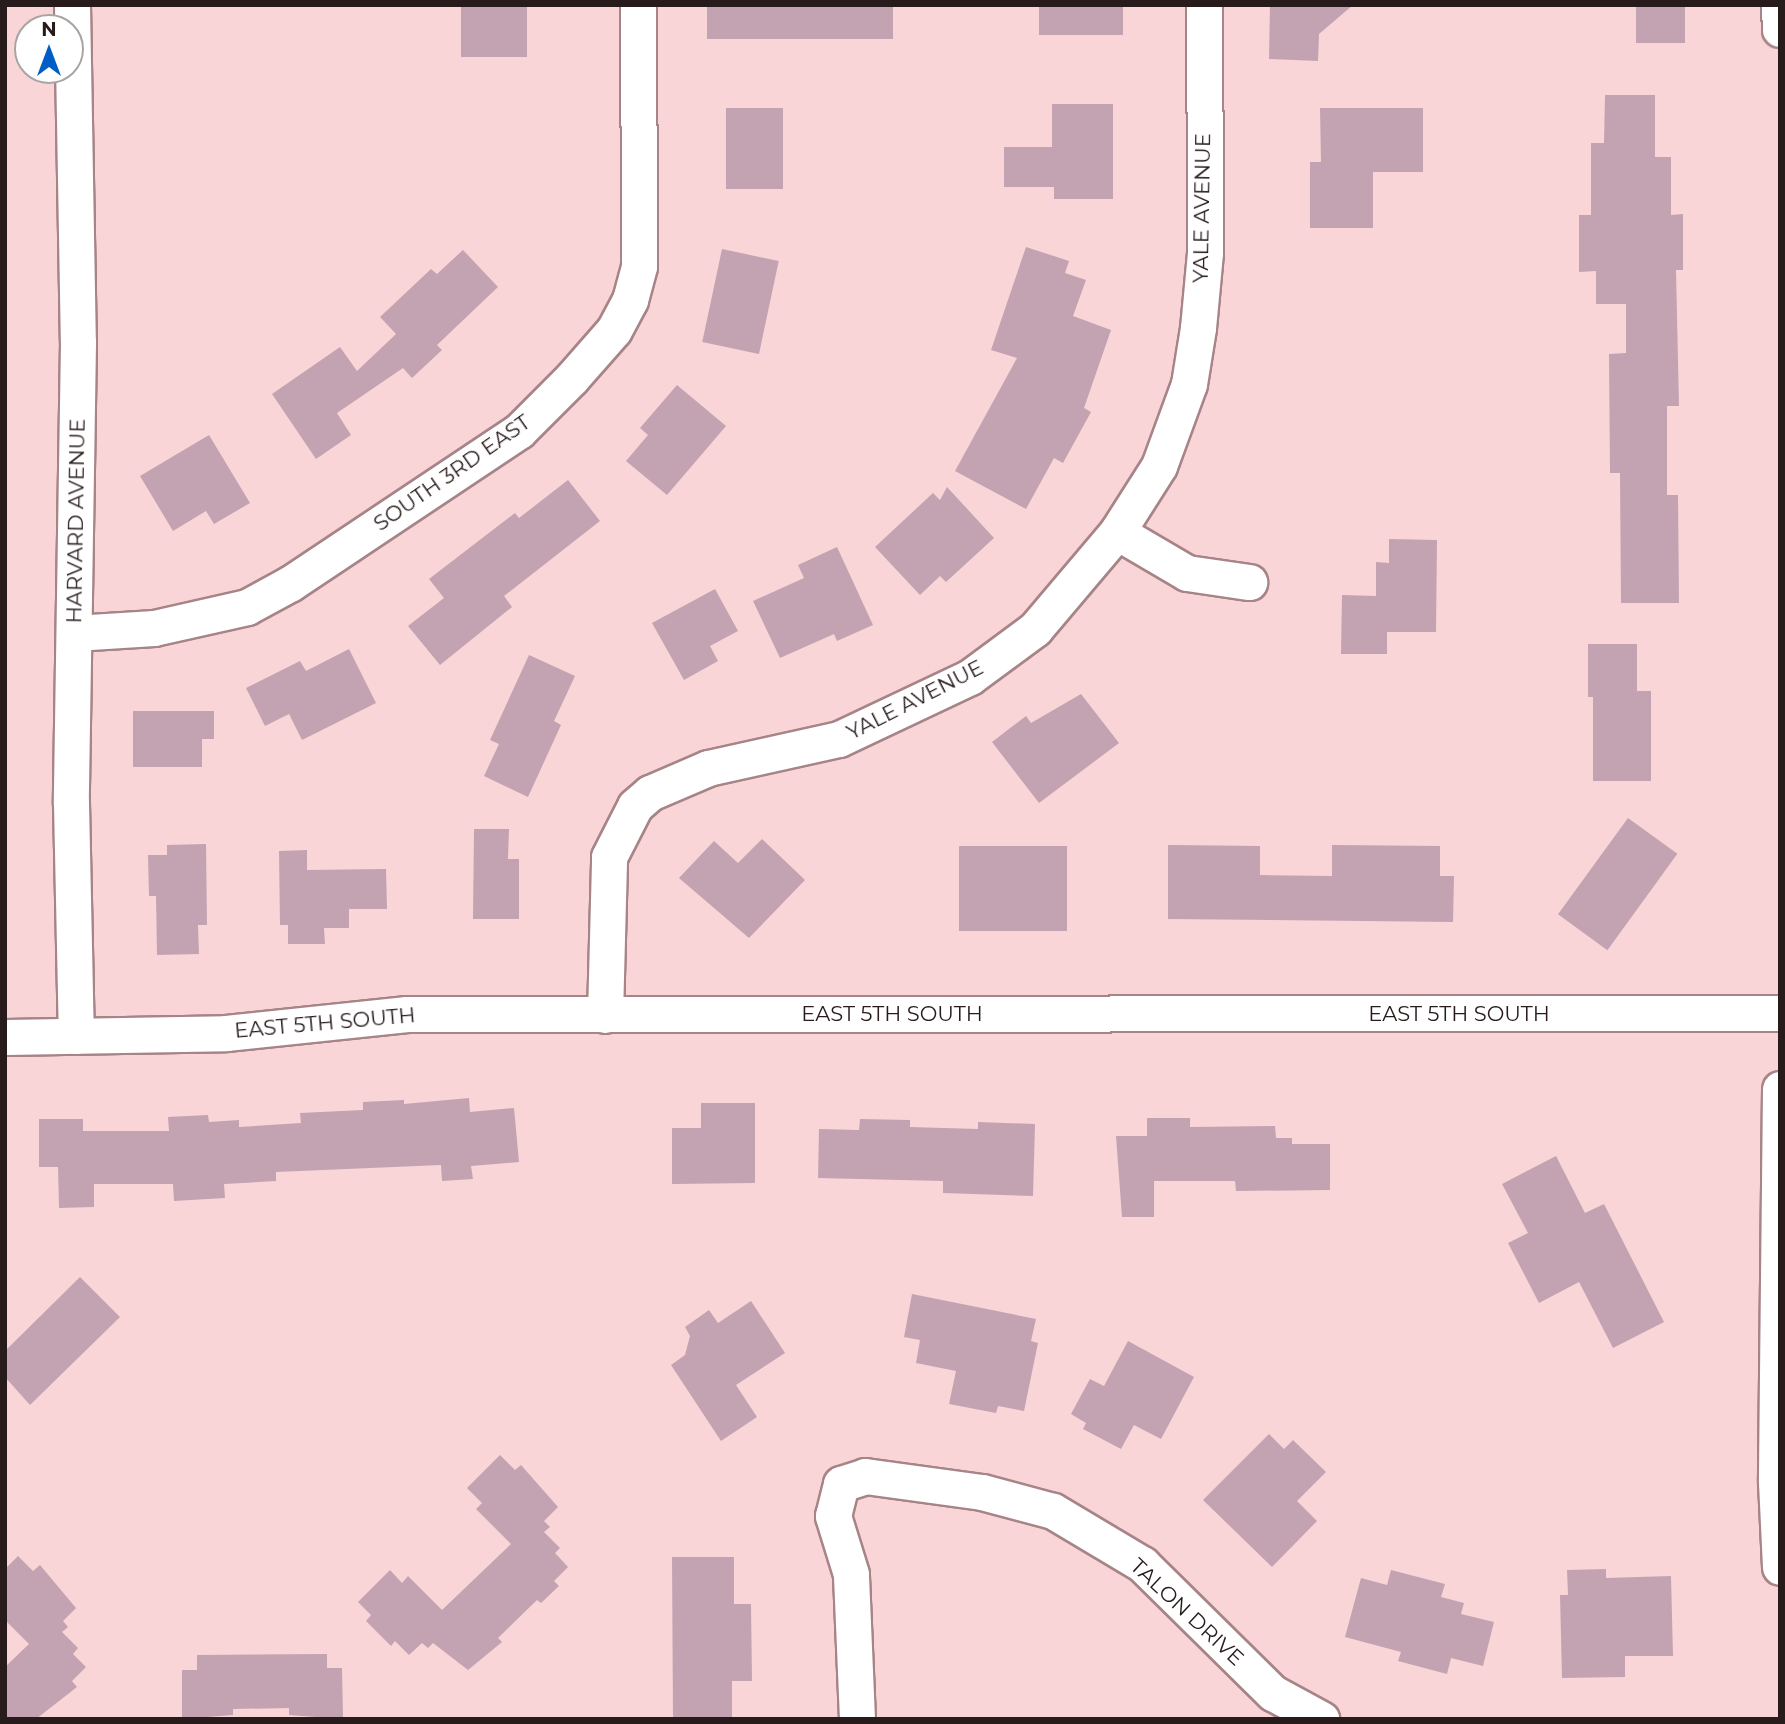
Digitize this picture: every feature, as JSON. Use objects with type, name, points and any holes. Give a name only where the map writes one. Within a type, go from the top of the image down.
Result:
[{"type":"street","name":"HARVARD AVENUE","points":[[72,5],[78,342],[71,803],[76,1036]]},
{"type":"street","name":"SOUTH 3RD EAST","points":[[74,633],[154,628],[247,607],[291,583],[519,431],[571,379],[614,330],[630,300],[639,266],[638,5]]},
{"type":"street","name":"YALE AVENUE","points":[[605,1015],[609,857],[635,806],[650,793],[708,768],[839,739],[970,677],[1035,629],[1117,531],[1159,466],[1189,384],[1205,252],[1204,5]]},
{"type":"street","points":[[1779,5],[1780,29]]},
{"type":"street","points":[[1117,531],[1187,573],[1249,582]]},
{"type":"street","name":"EAST 5TH SOUTH","points":[[5,1037],[226,1033],[407,1014],[1780,1013]]},
{"type":"street","points":[[1780,1089],[1776,1482],[1780,1567]]},
{"type":"street","name":"TALON DRIVE","points":[[857,1719],[851,1574],[834,1516],[843,1483],[865,1476],[982,1492],[1053,1511],[1142,1564],[1273,1693],[1321,1719]]},
{"type":"building","points":[[461,5],[527,5],[527,57],[461,57]]},
{"type":"building","points":[[707,5],[893,5],[893,39],[707,39]]},
{"type":"building","points":[[1039,5],[1123,5],[1123,35],[1039,35]]},
{"type":"building","points":[[1270,5],[1353,5],[1319,34],[1318,61],[1269,59]]},
{"type":"building","points":[[1636,5],[1685,5],[1685,43],[1636,43]]},
{"type":"building","points":[[1605,95],[1655,95],[1655,157],[1671,157],[1671,215],[1683,214],[1683,270],[1676,270],[1679,406],[1667,406],[1667,495],[1678,495],[1679,603],[1621,603],[1620,473],[1610,473],[1609,354],[1626,353],[1626,304],[1596,304],[1596,271],[1579,272],[1579,215],[1591,215],[1591,143],[1604,143]]},
{"type":"building","points":[[1052,104],[1113,104],[1113,199],[1054,199],[1054,187],[1004,187],[1004,147],[1052,147]]},
{"type":"building","points":[[726,108],[783,108],[783,189],[726,189]]},
{"type":"building","points":[[1320,108],[1423,108],[1423,172],[1373,172],[1373,228],[1310,228],[1310,162],[1321,162]]},
{"type":"building","points":[[1026,247],[1069,261],[1065,273],[1086,280],[1073,316],[1111,330],[1084,408],[1091,412],[1063,463],[1054,458],[1026,509],[955,471],[1017,358],[991,350]]},
{"type":"building","points":[[722,249],[779,261],[759,354],[702,342]]},
{"type":"building","points":[[463,250],[498,287],[437,345],[442,350],[412,378],[403,368],[337,413],[351,435],[316,459],[272,394],[340,347],[357,371],[396,334],[380,317],[431,269],[437,274]]},
{"type":"building","points":[[677,385],[726,426],[667,495],[626,461],[648,435],[640,428]]},
{"type":"building","points":[[209,435],[250,503],[214,524],[206,511],[173,531],[140,476]]},
{"type":"building","points":[[568,480],[600,521],[504,596],[512,607],[440,665],[408,626],[444,598],[429,579],[515,513],[519,518]]},
{"type":"building","points":[[947,487],[994,538],[946,582],[940,576],[920,595],[875,547],[933,493],[940,500]]},
{"type":"building","points":[[1389,539],[1437,540],[1436,632],[1387,632],[1387,654],[1341,654],[1342,595],[1376,596],[1376,562],[1389,563]]},
{"type":"building","points":[[837,547],[873,625],[837,641],[834,634],[780,658],[753,601],[804,578],[798,565]]},
{"type":"building","points":[[715,589],[738,631],[710,646],[718,661],[684,680],[652,623]]},
{"type":"building","points":[[1588,644],[1637,644],[1637,691],[1651,691],[1651,781],[1593,781],[1593,697],[1588,697]]},
{"type":"building","points":[[349,649],[376,703],[302,740],[289,714],[265,726],[246,688],[300,661],[306,671]]},
{"type":"building","points":[[529,655],[575,676],[554,721],[561,725],[528,797],[484,776],[499,744],[490,740]]},
{"type":"building","points":[[1081,694],[1119,743],[1039,803],[992,742],[1026,716],[1031,723]]},
{"type":"building","points":[[133,711],[214,711],[214,739],[202,739],[202,767],[133,767]]},
{"type":"building","points":[[1628,818],[1677,854],[1607,950],[1558,914]]},
{"type":"building","points":[[474,829],[509,829],[508,859],[519,859],[519,919],[473,919]]},
{"type":"building","points":[[762,839],[805,880],[749,938],[679,878],[714,841],[738,863]]},
{"type":"building","points":[[206,844],[207,925],[198,925],[199,954],[157,955],[156,896],[149,896],[148,855],[167,855],[167,845]]},
{"type":"building","points":[[1168,845],[1260,846],[1260,875],[1332,876],[1332,845],[1440,846],[1440,876],[1454,876],[1453,922],[1168,919]]},
{"type":"building","points":[[959,846],[1067,846],[1067,931],[959,931]]},
{"type":"building","points":[[307,850],[307,870],[386,869],[387,909],[349,909],[349,928],[324,928],[325,944],[288,944],[288,925],[280,925],[279,851]]},
{"type":"building","points":[[469,1098],[470,1112],[514,1108],[519,1162],[471,1166],[473,1179],[442,1181],[441,1165],[276,1172],[276,1181],[224,1184],[225,1198],[174,1201],[173,1184],[94,1184],[94,1207],[59,1208],[58,1167],[39,1167],[39,1119],[83,1119],[83,1131],[169,1131],[168,1117],[208,1115],[209,1122],[239,1120],[239,1127],[301,1123],[300,1113],[363,1110],[363,1102],[404,1100],[404,1104]]},
{"type":"building","points":[[701,1103],[755,1103],[755,1183],[672,1184],[672,1128],[701,1128]]},
{"type":"building","points":[[1147,1118],[1190,1118],[1190,1127],[1275,1126],[1276,1138],[1292,1138],[1292,1144],[1330,1144],[1330,1190],[1236,1191],[1235,1181],[1154,1181],[1154,1217],[1122,1217],[1116,1136],[1147,1136]]},
{"type":"building","points":[[860,1119],[910,1120],[910,1127],[978,1129],[978,1122],[1035,1124],[1033,1196],[943,1193],[943,1181],[818,1178],[819,1129],[859,1130]]},
{"type":"building","points":[[1556,1156],[1585,1213],[1604,1204],[1664,1322],[1613,1348],[1579,1282],[1539,1303],[1508,1243],[1528,1233],[1502,1184]]},
{"type":"building","points":[[80,1277],[120,1317],[30,1405],[5,1377],[5,1351]]},
{"type":"building","points":[[912,1294],[1036,1319],[1031,1341],[1038,1343],[1024,1411],[998,1406],[996,1413],[949,1404],[956,1371],[916,1363],[920,1340],[904,1337]]},
{"type":"building","points":[[751,1301],[785,1353],[736,1385],[757,1417],[721,1441],[671,1365],[685,1355],[690,1336],[685,1327],[709,1310],[718,1323]]},
{"type":"building","points":[[1128,1341],[1194,1377],[1161,1439],[1134,1425],[1121,1449],[1083,1429],[1086,1423],[1071,1414],[1090,1379],[1104,1386]]},
{"type":"building","points":[[1269,1434],[1284,1449],[1293,1440],[1326,1472],[1297,1501],[1317,1521],[1272,1567],[1203,1500]]},
{"type":"building","points":[[500,1455],[515,1470],[521,1465],[558,1507],[544,1521],[550,1527],[544,1532],[560,1548],[555,1553],[568,1567],[554,1581],[559,1586],[541,1603],[537,1600],[498,1638],[502,1642],[468,1670],[433,1643],[428,1648],[422,1643],[409,1655],[395,1641],[391,1646],[366,1621],[371,1615],[358,1602],[390,1570],[402,1583],[408,1576],[442,1610],[511,1544],[476,1509],[482,1503],[467,1488]]},
{"type":"building","points":[[18,1556],[33,1571],[40,1565],[76,1608],[63,1621],[68,1627],[62,1632],[78,1648],[73,1654],[86,1667],[72,1681],[77,1687],[36,1719],[5,1719],[5,1667],[29,1644],[5,1620],[5,1569]]},
{"type":"building","points":[[672,1557],[734,1557],[734,1604],[751,1604],[752,1681],[732,1681],[732,1719],[673,1719]]},
{"type":"building","points":[[1606,1569],[1606,1578],[1671,1576],[1673,1656],[1625,1656],[1625,1677],[1562,1678],[1560,1595],[1568,1595],[1567,1570]]},
{"type":"building","points":[[1391,1570],[1445,1584],[1441,1597],[1464,1603],[1461,1614],[1494,1622],[1483,1666],[1451,1658],[1447,1674],[1398,1661],[1401,1652],[1345,1637],[1361,1578],[1387,1585]]},
{"type":"building","points":[[327,1654],[327,1668],[342,1668],[343,1719],[289,1715],[289,1708],[233,1709],[233,1715],[182,1719],[182,1670],[197,1670],[197,1655]]}]
